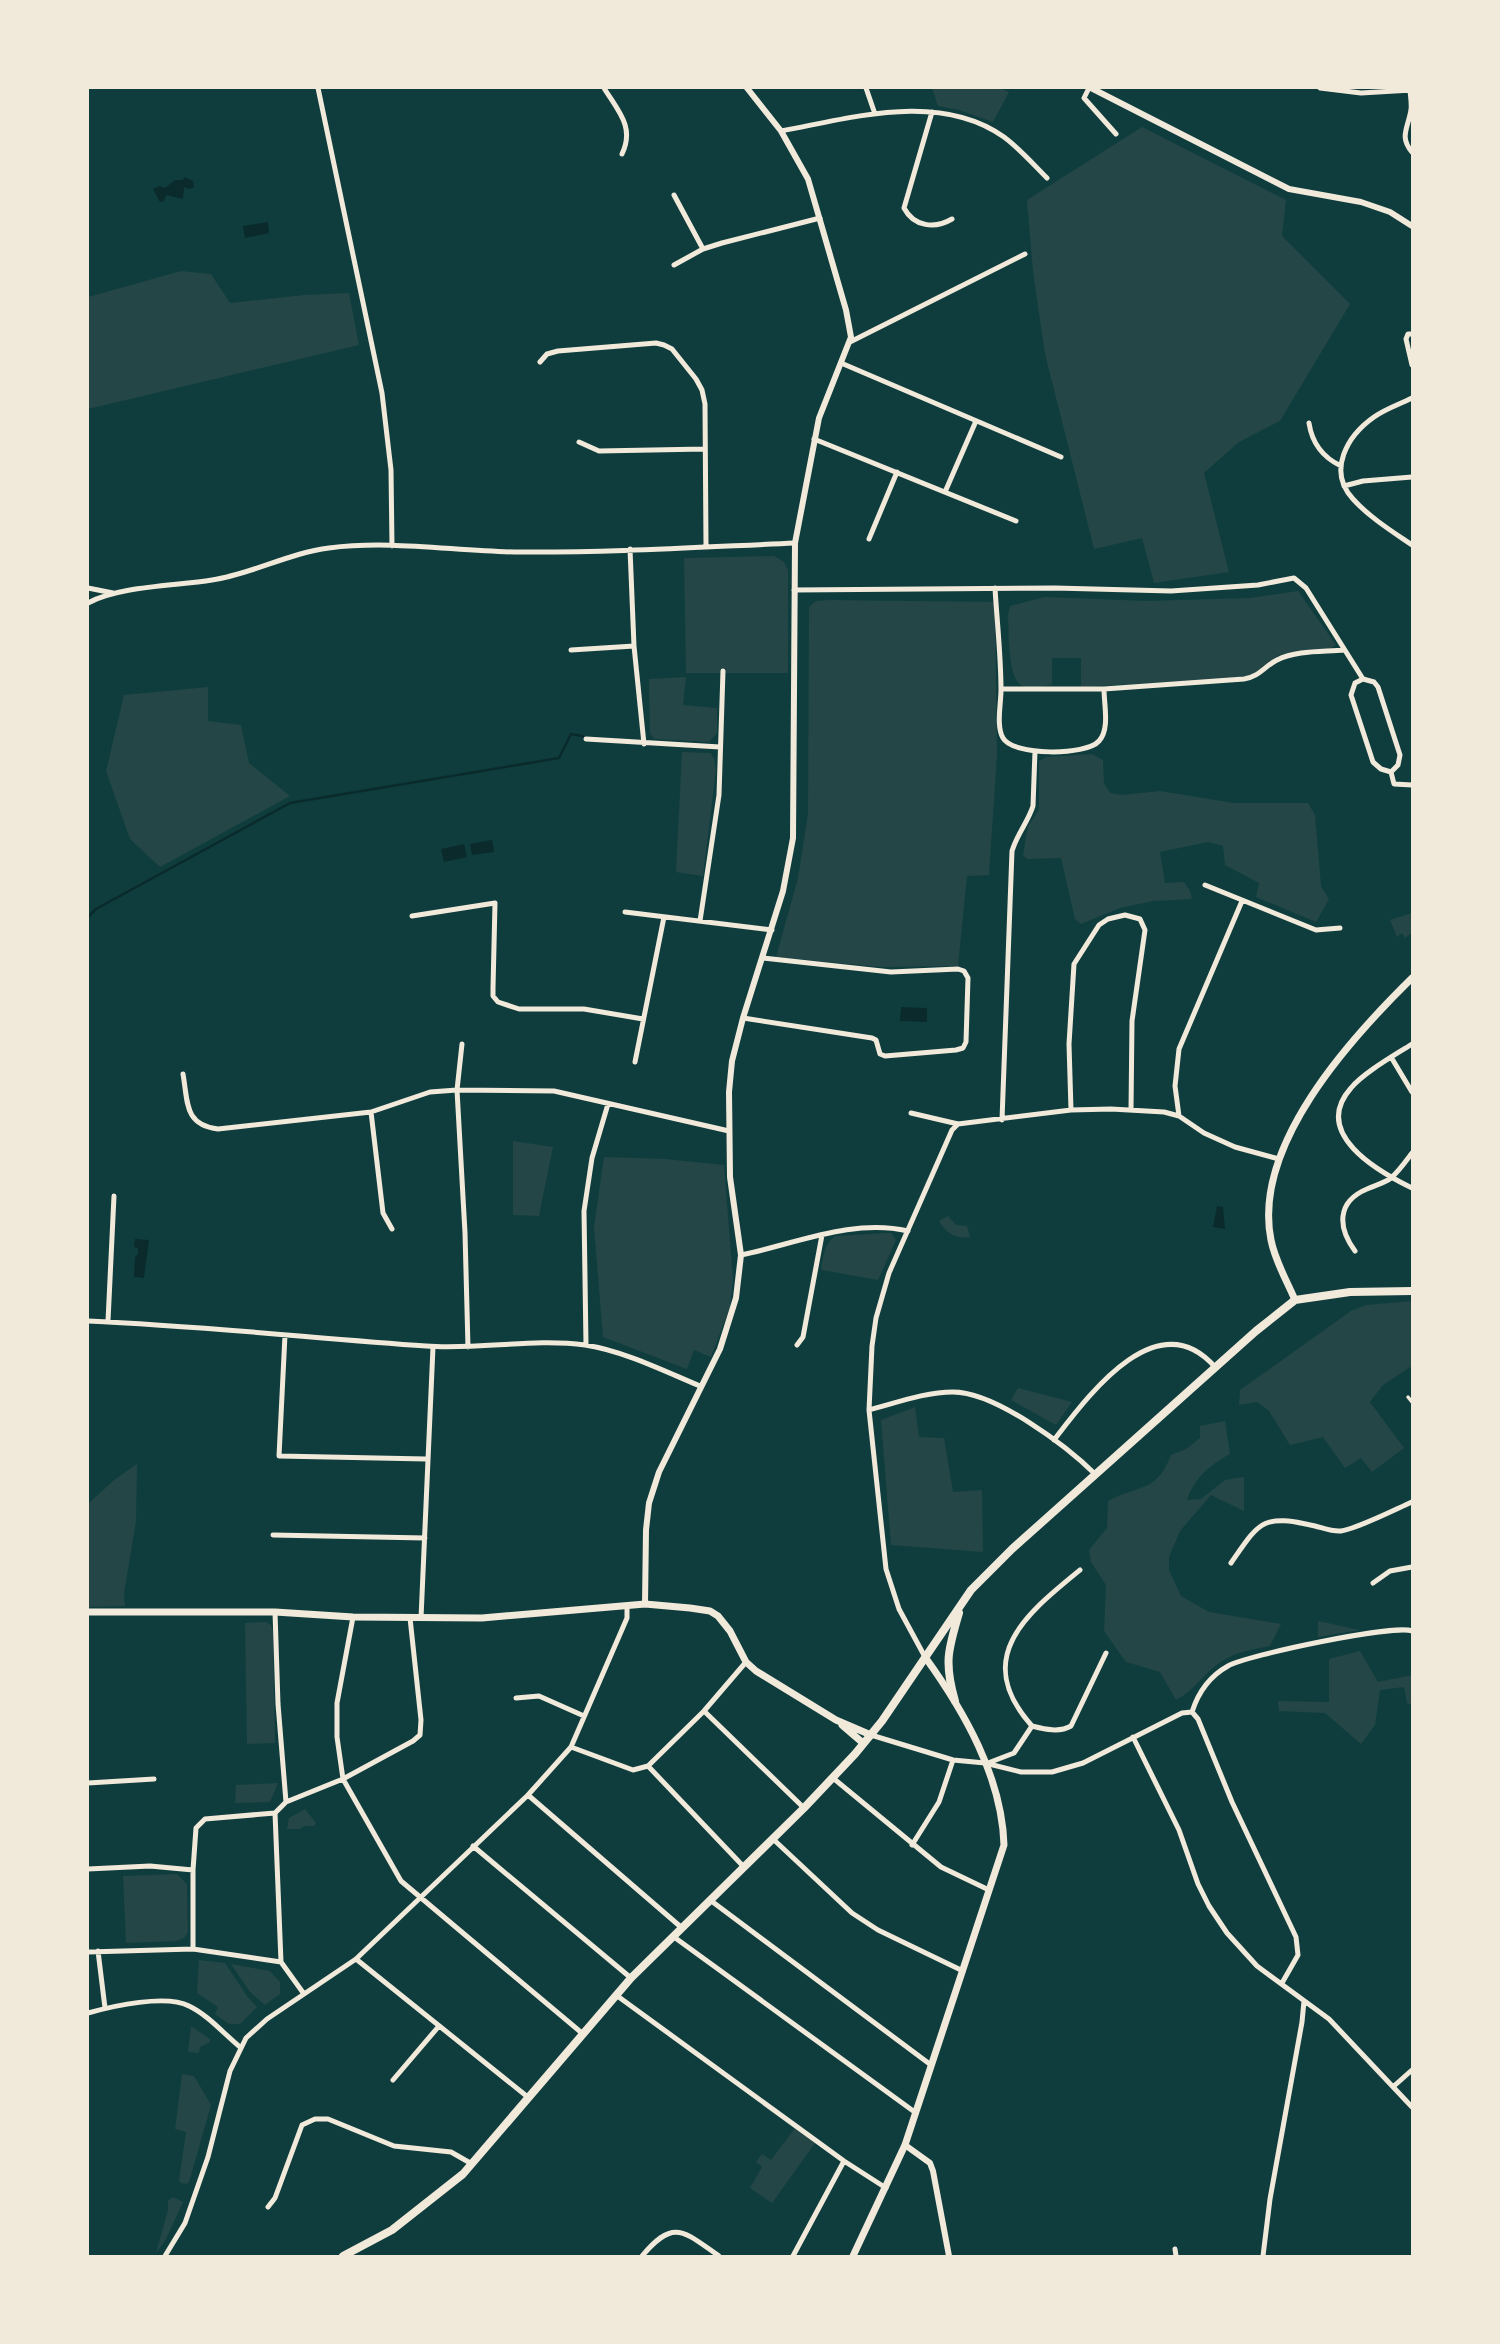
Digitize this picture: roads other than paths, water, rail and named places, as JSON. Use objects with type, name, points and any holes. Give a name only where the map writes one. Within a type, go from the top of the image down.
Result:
[{"type":"main road","points":[[1295,1300],[1271,1239],[1270,1199],[1279,1159],[1289,1135],[1311,1098],[1361,1032],[1412,978]]},
{"type":"main road","points":[[342,2256],[392,2230],[449,2186],[472,2164],[631,1978],[804,1808],[871,1735],[961,1603],[996,1564],[1215,1367],[1295,1300],[1350,1292],[1412,1291]]},
{"type":"main road","points":[[955,1701],[948,1676],[948,1653],[961,1603]]},
{"type":"main road","points":[[88,1612],[275,1612],[353,1617],[482,1618],[645,1604],[709,1611],[725,1623],[746,1662],[771,1682],[836,1720],[871,1735]]},
{"type":"main road","points":[[853,2256],[905,2145],[1004,1845],[998,1798],[985,1763],[955,1701],[925,1657]]},
{"type":"main road","points":[[836,1720],[863,1743]]},
{"type":"street","points":[[318,88],[382,393],[391,470],[392,546]]},
{"type":"street","points":[[604,88],[627,127],[626,145],[622,154]]},
{"type":"street","points":[[645,1604],[649,1503],[659,1472],[720,1349],[736,1298],[741,1255],[730,1178],[732,1061],[788,871],[793,838],[795,542],[814,439],[825,401],[850,342],[846,310],[808,179],[781,131],[747,88]]},
{"type":"street","points":[[866,88],[875,114]]},
{"type":"street","points":[[1116,134],[1084,98],[1090,88],[1289,189],[1361,202],[1390,212],[1412,226]]},
{"type":"street","points":[[1320,88],[1361,93],[1411,89],[1412,108],[1404,140],[1412,152]]},
{"type":"street","points":[[781,131],[875,114],[932,112],[971,120],[989,128],[1021,152],[1047,178]]},
{"type":"street","points":[[932,112],[904,208],[913,220],[926,225],[939,225],[952,219]]},
{"type":"street","points":[[674,195],[703,249]]},
{"type":"street","points":[[674,265],[703,249],[820,218]]},
{"type":"street","points":[[850,342],[1025,254]]},
{"type":"street","points":[[1410,335],[1406,343],[1412,365]]},
{"type":"street","points":[[540,362],[547,354],[558,351],[656,343],[672,349],[702,390],[705,404],[706,546]]},
{"type":"street","points":[[841,363],[1061,457]]},
{"type":"street","points":[[1412,398],[1370,421],[1347,445],[1340,466],[1344,486],[1359,504],[1412,545]]},
{"type":"street","points":[[946,492],[976,421]]},
{"type":"street","points":[[1310,423],[1314,442],[1326,458],[1340,466]]},
{"type":"street","points":[[814,439],[1016,521]]},
{"type":"street","points":[[579,442],[599,451],[705,449]]},
{"type":"street","points":[[869,539],[897,472]]},
{"type":"street","points":[[1344,486],[1363,481],[1412,477]]},
{"type":"street","points":[[88,603],[116,593],[215,580],[306,552],[331,548],[392,546],[551,552],[795,542]]},
{"type":"street","points":[[629,549],[634,646],[644,744]]},
{"type":"street","points":[[794,590],[1171,590],[1258,585],[1294,578],[1306,588],[1363,679]]},
{"type":"street","points":[[88,588],[116,593]]},
{"type":"street","points":[[995,588],[1002,736],[1010,746],[1035,751],[1083,750],[1092,747],[1105,731],[1104,689]]},
{"type":"street","points":[[571,650],[634,646]]},
{"type":"street","points":[[1001,689],[1104,689],[1254,677],[1283,657],[1344,650]]},
{"type":"street","points":[[700,921],[719,795],[723,671]]},
{"type":"street","points":[[1363,679],[1374,682],[1378,687],[1400,755],[1398,765],[1391,772],[1381,769],[1373,762],[1351,695],[1355,682],[1363,679]]},
{"type":"street","points":[[586,739],[720,747]]},
{"type":"street","points":[[1002,1120],[1012,851],[1020,828],[1031,814],[1033,806],[1035,751]]},
{"type":"street","points":[[1391,772],[1394,783],[1412,785]]},
{"type":"street","points":[[1205,885],[1316,930],[1340,928]]},
{"type":"street","points":[[1179,1116],[1175,1086],[1179,1049],[1242,901]]},
{"type":"street","points":[[412,916],[495,903],[493,996],[498,1002],[506,1007],[519,1009],[584,1009],[643,1019]]},
{"type":"street","points":[[625,912],[772,930]]},
{"type":"street","points":[[1071,1110],[1069,1044],[1074,964],[1099,925],[1108,919],[1125,915],[1140,919],[1145,930],[1132,1021],[1132,1110]]},
{"type":"street","points":[[635,1062],[664,916]]},
{"type":"street","points":[[743,1018],[872,1038],[877,1041],[880,1054],[885,1056],[956,1050],[963,1048],[966,1042],[968,978],[964,971],[891,972],[763,958]]},
{"type":"street","points":[[462,1044],[457,1090],[468,1347]]},
{"type":"street","points":[[1412,1044],[1351,1087],[1339,1107],[1337,1116],[1345,1136],[1362,1158],[1391,1178],[1412,1188]]},
{"type":"street","points":[[1391,1057],[1412,1092]]},
{"type":"street","points":[[183,1074],[192,1117],[198,1125],[206,1128],[264,1125],[371,1112],[430,1092],[457,1090],[554,1091],[729,1131]]},
{"type":"street","points":[[586,1345],[584,1211],[592,1157],[608,1104]]},
{"type":"street","points":[[911,1112],[958,1124],[1071,1110],[1132,1110],[1179,1116],[1204,1133],[1235,1147],[1279,1159]]},
{"type":"street","points":[[371,1112],[383,1213],[392,1229]]},
{"type":"street","points":[[925,1657],[899,1609],[886,1569],[869,1410],[876,1318],[889,1273],[952,1130],[958,1124]]},
{"type":"street","points":[[1355,1251],[1344,1231],[1343,1212],[1355,1196],[1391,1178],[1412,1153]]},
{"type":"street","points":[[108,1321],[114,1196]]},
{"type":"street","points":[[741,1255],[822,1235],[872,1227],[908,1231]]},
{"type":"street","points":[[797,1345],[803,1337],[822,1235]]},
{"type":"street","points":[[88,1321],[181,1325],[433,1347],[562,1343],[586,1345],[621,1355],[700,1386]]},
{"type":"street","points":[[285,1335],[279,1456],[426,1459]]},
{"type":"street","points":[[1054,1440],[1093,1389],[1120,1365],[1159,1345],[1179,1344],[1191,1348],[1201,1353],[1215,1367]]},
{"type":"street","points":[[421,1618],[433,1347]]},
{"type":"street","points":[[869,1410],[923,1396],[957,1392],[989,1401],[1054,1440],[1096,1475]]},
{"type":"street","points":[[1408,1397],[1412,1402]]},
{"type":"street","points":[[1231,1563],[1259,1525],[1267,1521],[1282,1520],[1339,1531],[1412,1502]]},
{"type":"street","points":[[273,1535],[425,1538]]},
{"type":"street","points":[[1373,1583],[1390,1571],[1412,1567]]},
{"type":"street","points":[[1080,1570],[1028,1615],[1015,1634],[1008,1652],[1005,1681],[1011,1698],[1031,1727],[1045,1730],[1071,1726],[1106,1653]]},
{"type":"street","points":[[165,2256],[185,2223],[193,2201],[208,2157],[230,2071],[240,2047],[267,2019],[356,1959],[528,1795],[571,1747],[627,1618],[627,1606]]},
{"type":"street","points":[[275,1612],[278,1704],[286,1802]]},
{"type":"street","points":[[353,1617],[337,1703],[337,1737],[343,1779],[401,1881],[583,2034]]},
{"type":"street","points":[[193,1948],[194,1835],[199,1823],[212,1818],[275,1813],[286,1802],[343,1779],[420,1735],[421,1720],[410,1618]]},
{"type":"street","points":[[1192,1712],[1204,1688],[1218,1673],[1234,1663],[1377,1631],[1412,1631]]},
{"type":"street","points":[[571,1747],[633,1770],[648,1766],[704,1710],[746,1662]]},
{"type":"street","points":[[516,1698],[539,1696],[584,1716]]},
{"type":"street","points":[[704,1710],[804,1808]]},
{"type":"street","points":[[871,1735],[953,1760],[985,1763],[1021,1772],[1052,1772],[1083,1763],[1182,1713],[1192,1712]]},
{"type":"street","points":[[1192,1712],[1198,1719],[1233,1802],[1296,1937],[1298,1955],[1282,1983]]},
{"type":"street","points":[[985,1763],[1014,1753],[1031,1727]]},
{"type":"street","points":[[1133,1737],[1179,1830],[1209,1906],[1243,1953],[1329,2019],[1412,2107]]},
{"type":"street","points":[[912,1845],[939,1802],[953,1760]]},
{"type":"street","points":[[648,1766],[743,1866]]},
{"type":"street","points":[[833,1778],[941,1867],[989,1890]]},
{"type":"street","points":[[88,1783],[154,1779]]},
{"type":"street","points":[[528,1795],[682,1929]]},
{"type":"street","points":[[275,1813],[281,1962],[304,1994]]},
{"type":"street","points":[[773,1839],[861,1919],[908,1946],[963,1971]]},
{"type":"street","points":[[472,1846],[631,1978]]},
{"type":"street","points":[[88,1869],[150,1866],[193,1870]]},
{"type":"street","points":[[710,1900],[931,2065]]},
{"type":"street","points":[[674,1937],[916,2113]]},
{"type":"street","points":[[88,1952],[193,1948],[281,1962]]},
{"type":"street","points":[[99,1951],[105,2008]]},
{"type":"street","points":[[356,1959],[529,2098]]},
{"type":"street","points":[[616,1995],[844,2161],[886,2188]]},
{"type":"street","points":[[1263,2256],[1270,2199],[1298,2049],[1304,2001]]},
{"type":"street","points":[[88,2012],[155,2002],[182,2003],[201,2014],[240,2047]]},
{"type":"street","points":[[393,2080],[439,2026]]},
{"type":"street","points":[[1394,2086],[1412,2070]]},
{"type":"street","points":[[268,2207],[275,2197],[302,2125],[315,2119],[328,2119],[394,2146],[451,2152],[472,2164]]},
{"type":"street","points":[[905,2145],[929,2163],[933,2171],[950,2256]]},
{"type":"street","points":[[793,2256],[844,2161]]},
{"type":"street","points":[[642,2256],[664,2233],[674,2232],[685,2234],[719,2256]]},
{"type":"street","points":[[1175,2249],[1176,2256]]},
{"type":"waterway","points":[[88,917],[96,909],[290,803],[559,758],[571,734],[586,739]]}]
